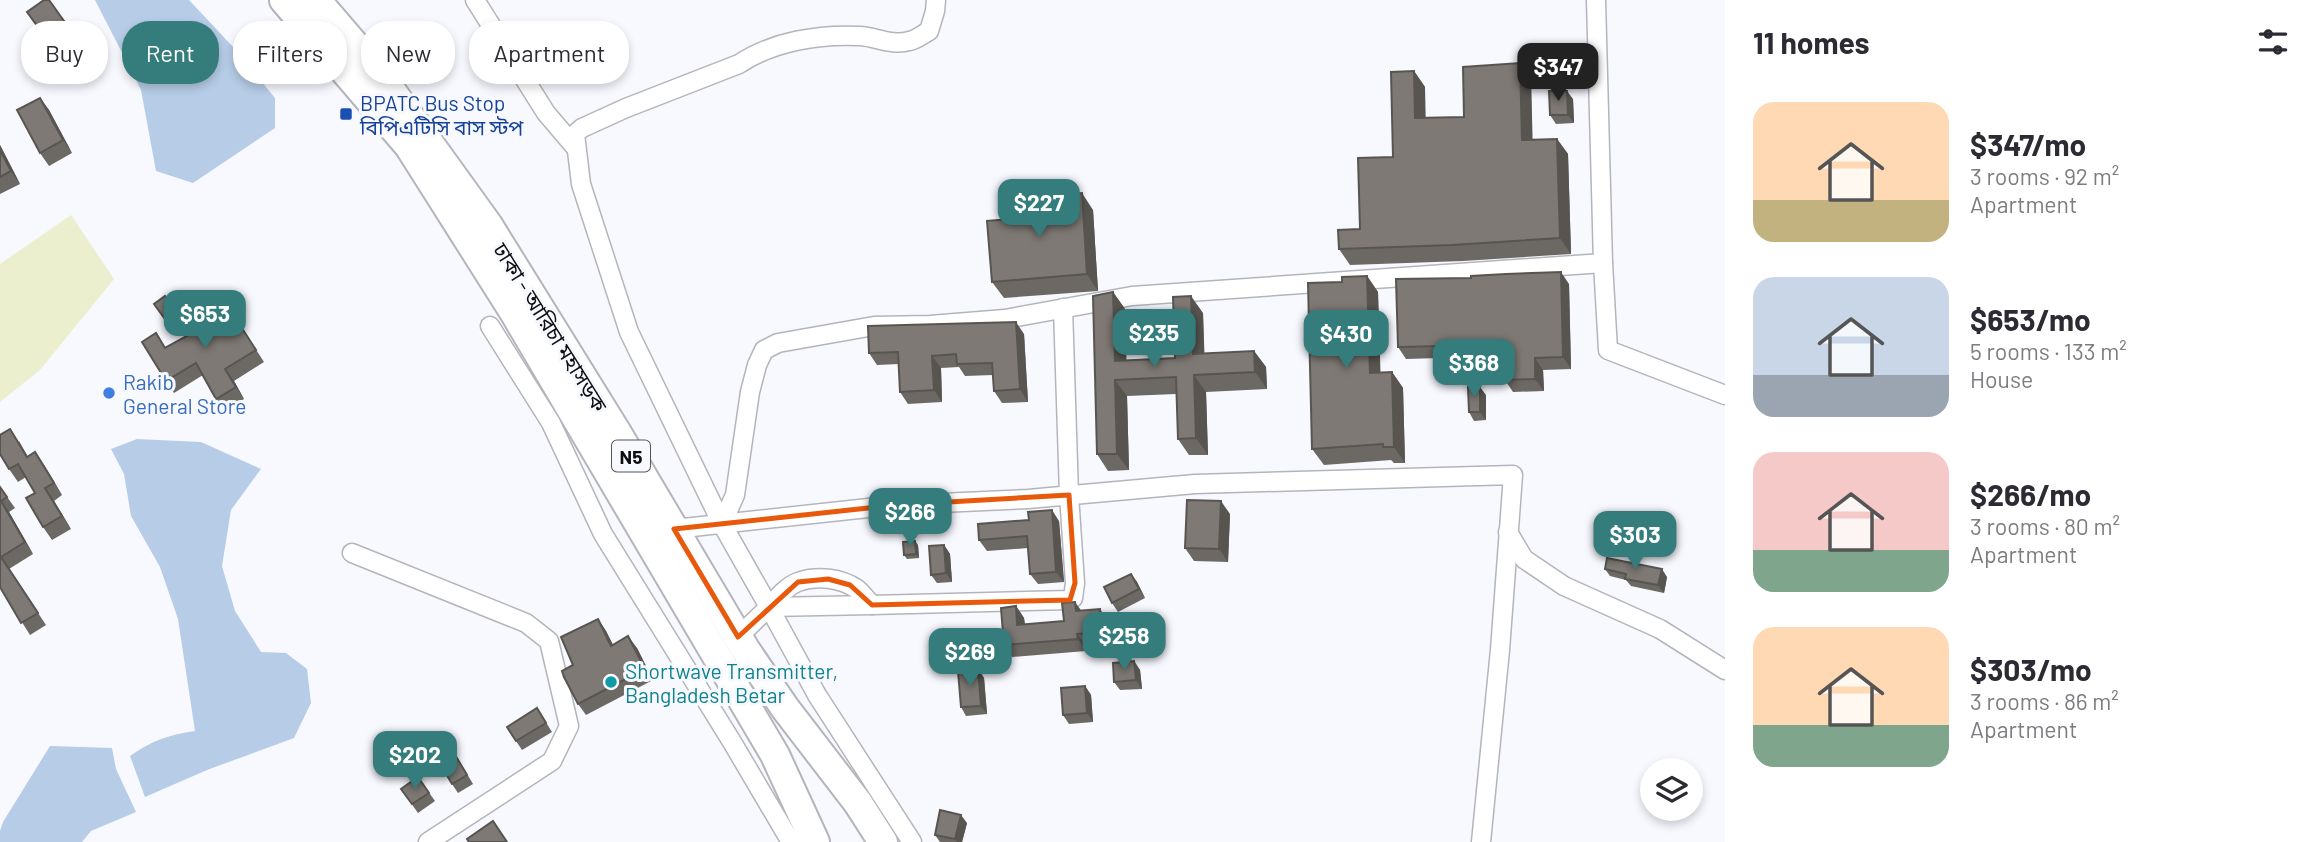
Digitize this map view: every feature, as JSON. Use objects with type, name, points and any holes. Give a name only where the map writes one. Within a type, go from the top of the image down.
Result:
[{"type":"highway","name":"ঢাকা - আরিচা মহাসড়ক","points":[[284,0],[409,146],[514,312],[775,755],[808,837]]},
{"type":"highway","name":"ঢাকা - আরিচা মহাসড়ক","points":[[316,0],[377,71],[488,225],[738,637],[875,835]]},
{"type":"street","points":[[475,0],[546,113],[575,148]]},
{"type":"street","points":[[912,842],[817,695],[722,524],[629,332],[581,184],[575,134],[582,128],[626,108],[739,64],[778,45],[815,38],[862,36],[886,41],[909,41],[929,31],[936,0]]},
{"type":"street","points":[[1596,0],[1608,350],[1725,395]]},
{"type":"street","points":[[722,524],[736,495],[750,392],[757,365],[764,349],[778,343],[873,326],[1005,319],[1132,296],[1603,262]]},
{"type":"street","points":[[769,607],[1070,600],[1075,593],[1075,583],[1069,495],[1063,308]]},
{"type":"street","points":[[490,326],[551,423],[603,534],[732,742],[808,837]]},
{"type":"street","points":[[674,529],[896,505],[1069,495],[1195,484],[1513,475],[1481,842]]},
{"type":"street","points":[[1508,532],[1524,559],[1564,586],[1660,629],[1725,670]]},
{"type":"street","points":[[352,553],[526,623],[549,641],[569,726],[552,761],[428,842]]},
{"type":"street","points":[[738,637],[785,591],[798,582],[840,579],[860,591],[872,605]]},
{"type":"highlighted area","points":[[1069,495],[1075,583],[1070,600],[872,605],[850,585],[828,579],[798,582],[738,637],[674,529],[896,505]]},
{"type":"green space","points":[[71,215],[114,279],[40,370],[0,402],[0,264]]},
{"type":"water","points":[[95,0],[189,0],[209,21],[122,21],[122,53]]},
{"type":"water","points":[[219,32],[233,47],[233,84],[264,84],[275,98],[275,128],[193,183],[156,171],[138,84],[219,84]]},
{"type":"water","points":[[137,439],[201,442],[261,469],[231,510],[222,566],[235,611],[261,652],[286,653],[307,669],[311,703],[294,738],[207,770],[145,797],[130,756],[161,739],[195,731],[178,619],[160,567],[131,516],[124,474],[111,449]]},
{"type":"water","points":[[50,746],[112,748],[116,769],[136,812],[91,831],[82,842],[0,842],[3,822]]},
{"type":"building","points":[[44,0],[49,0],[64,21],[34,21],[27,12]]},
{"type":"building","points":[[1520,63],[1522,140],[1557,139],[1560,238],[1339,249],[1338,230],[1360,229],[1358,158],[1393,157],[1391,72],[1414,71],[1415,118],[1464,117],[1463,67]]},
{"type":"building","points":[[1549,91],[1567,91],[1568,115],[1550,115]]},
{"type":"building","points":[[40,98],[63,140],[40,153],[17,110]]},
{"type":"building","points":[[0,150],[11,171],[0,177]]},
{"type":"building","points":[[1082,193],[1087,274],[992,282],[987,221],[1011,219],[1009,199]]},
{"type":"building","points":[[1561,272],[1563,357],[1535,358],[1535,379],[1505,380],[1504,359],[1440,360],[1440,346],[1398,347],[1396,279],[1471,278]]},
{"type":"building","points":[[1367,276],[1370,373],[1392,372],[1394,447],[1383,447],[1383,444],[1312,449],[1308,283],[1342,282],[1342,277]]},
{"type":"building","points":[[1113,292],[1115,361],[1175,358],[1173,297],[1191,296],[1193,354],[1254,351],[1255,372],[1194,375],[1196,438],[1178,439],[1176,377],[1115,380],[1117,454],[1097,454],[1093,296]]},
{"type":"building","points":[[165,296],[179,314],[167,322],[154,304]]},
{"type":"building","points":[[224,300],[256,350],[225,369],[236,387],[216,399],[196,363],[166,381],[142,342],[156,333],[165,348],[205,326],[199,316]]},
{"type":"building","points":[[1016,322],[1020,389],[994,391],[992,363],[957,364],[956,354],[932,356],[934,390],[900,392],[898,352],[869,353],[868,326]]},
{"type":"building","points":[[1468,387],[1480,387],[1480,412],[1469,412]]},
{"type":"building","points":[[10,429],[27,457],[35,452],[54,483],[45,488],[62,516],[43,527],[26,498],[35,493],[18,464],[9,469],[0,454],[0,435]]},
{"type":"building","points":[[0,487],[7,497],[1,501],[25,542],[1,557],[38,613],[21,623],[0,587]]},
{"type":"building","points":[[1187,500],[1221,501],[1219,549],[1185,548]]},
{"type":"building","points":[[1052,510],[1056,572],[1030,574],[1027,536],[979,540],[978,524],[1029,520],[1028,512]]},
{"type":"building","points":[[915,541],[916,554],[904,555],[903,542]]},
{"type":"building","points":[[944,545],[946,573],[931,575],[929,546]]},
{"type":"building","points":[[1607,558],[1662,569],[1658,585],[1625,579],[1626,574],[1605,569]]},
{"type":"building","points":[[1131,574],[1139,589],[1112,603],[1104,587]]},
{"type":"building","points":[[1075,602],[1076,611],[1100,609],[1102,632],[1077,634],[1078,639],[1004,645],[1001,608],[1016,606],[1017,625],[1064,621],[1062,603]]},
{"type":"building","points":[[598,619],[611,646],[628,636],[645,669],[578,704],[562,671],[573,665],[561,637]]},
{"type":"building","points":[[1134,661],[1136,680],[1114,682],[1113,663]]},
{"type":"building","points":[[978,669],[981,706],[961,707],[958,671]]},
{"type":"building","points":[[1085,686],[1087,713],[1063,715],[1061,688]]},
{"type":"building","points":[[537,708],[546,723],[516,741],[507,727]]},
{"type":"building","points":[[448,743],[467,775],[452,784],[433,752]]},
{"type":"building","points":[[418,777],[429,793],[412,804],[401,789]]},
{"type":"building","points":[[940,810],[961,815],[955,839],[935,835]]},
{"type":"building","points":[[493,821],[507,842],[469,842],[467,839]]},
{"type":"place","name":"BPATC Bus Stop বিপিএটিসি বাস স্টপ","points":[[346,114]]},
{"type":"place","name":"Rakib General Store","points":[[109,393]]},
{"type":"place","name":"Shortwave Transmitter, Bangladesh Betar","points":[[611,682]]}]
